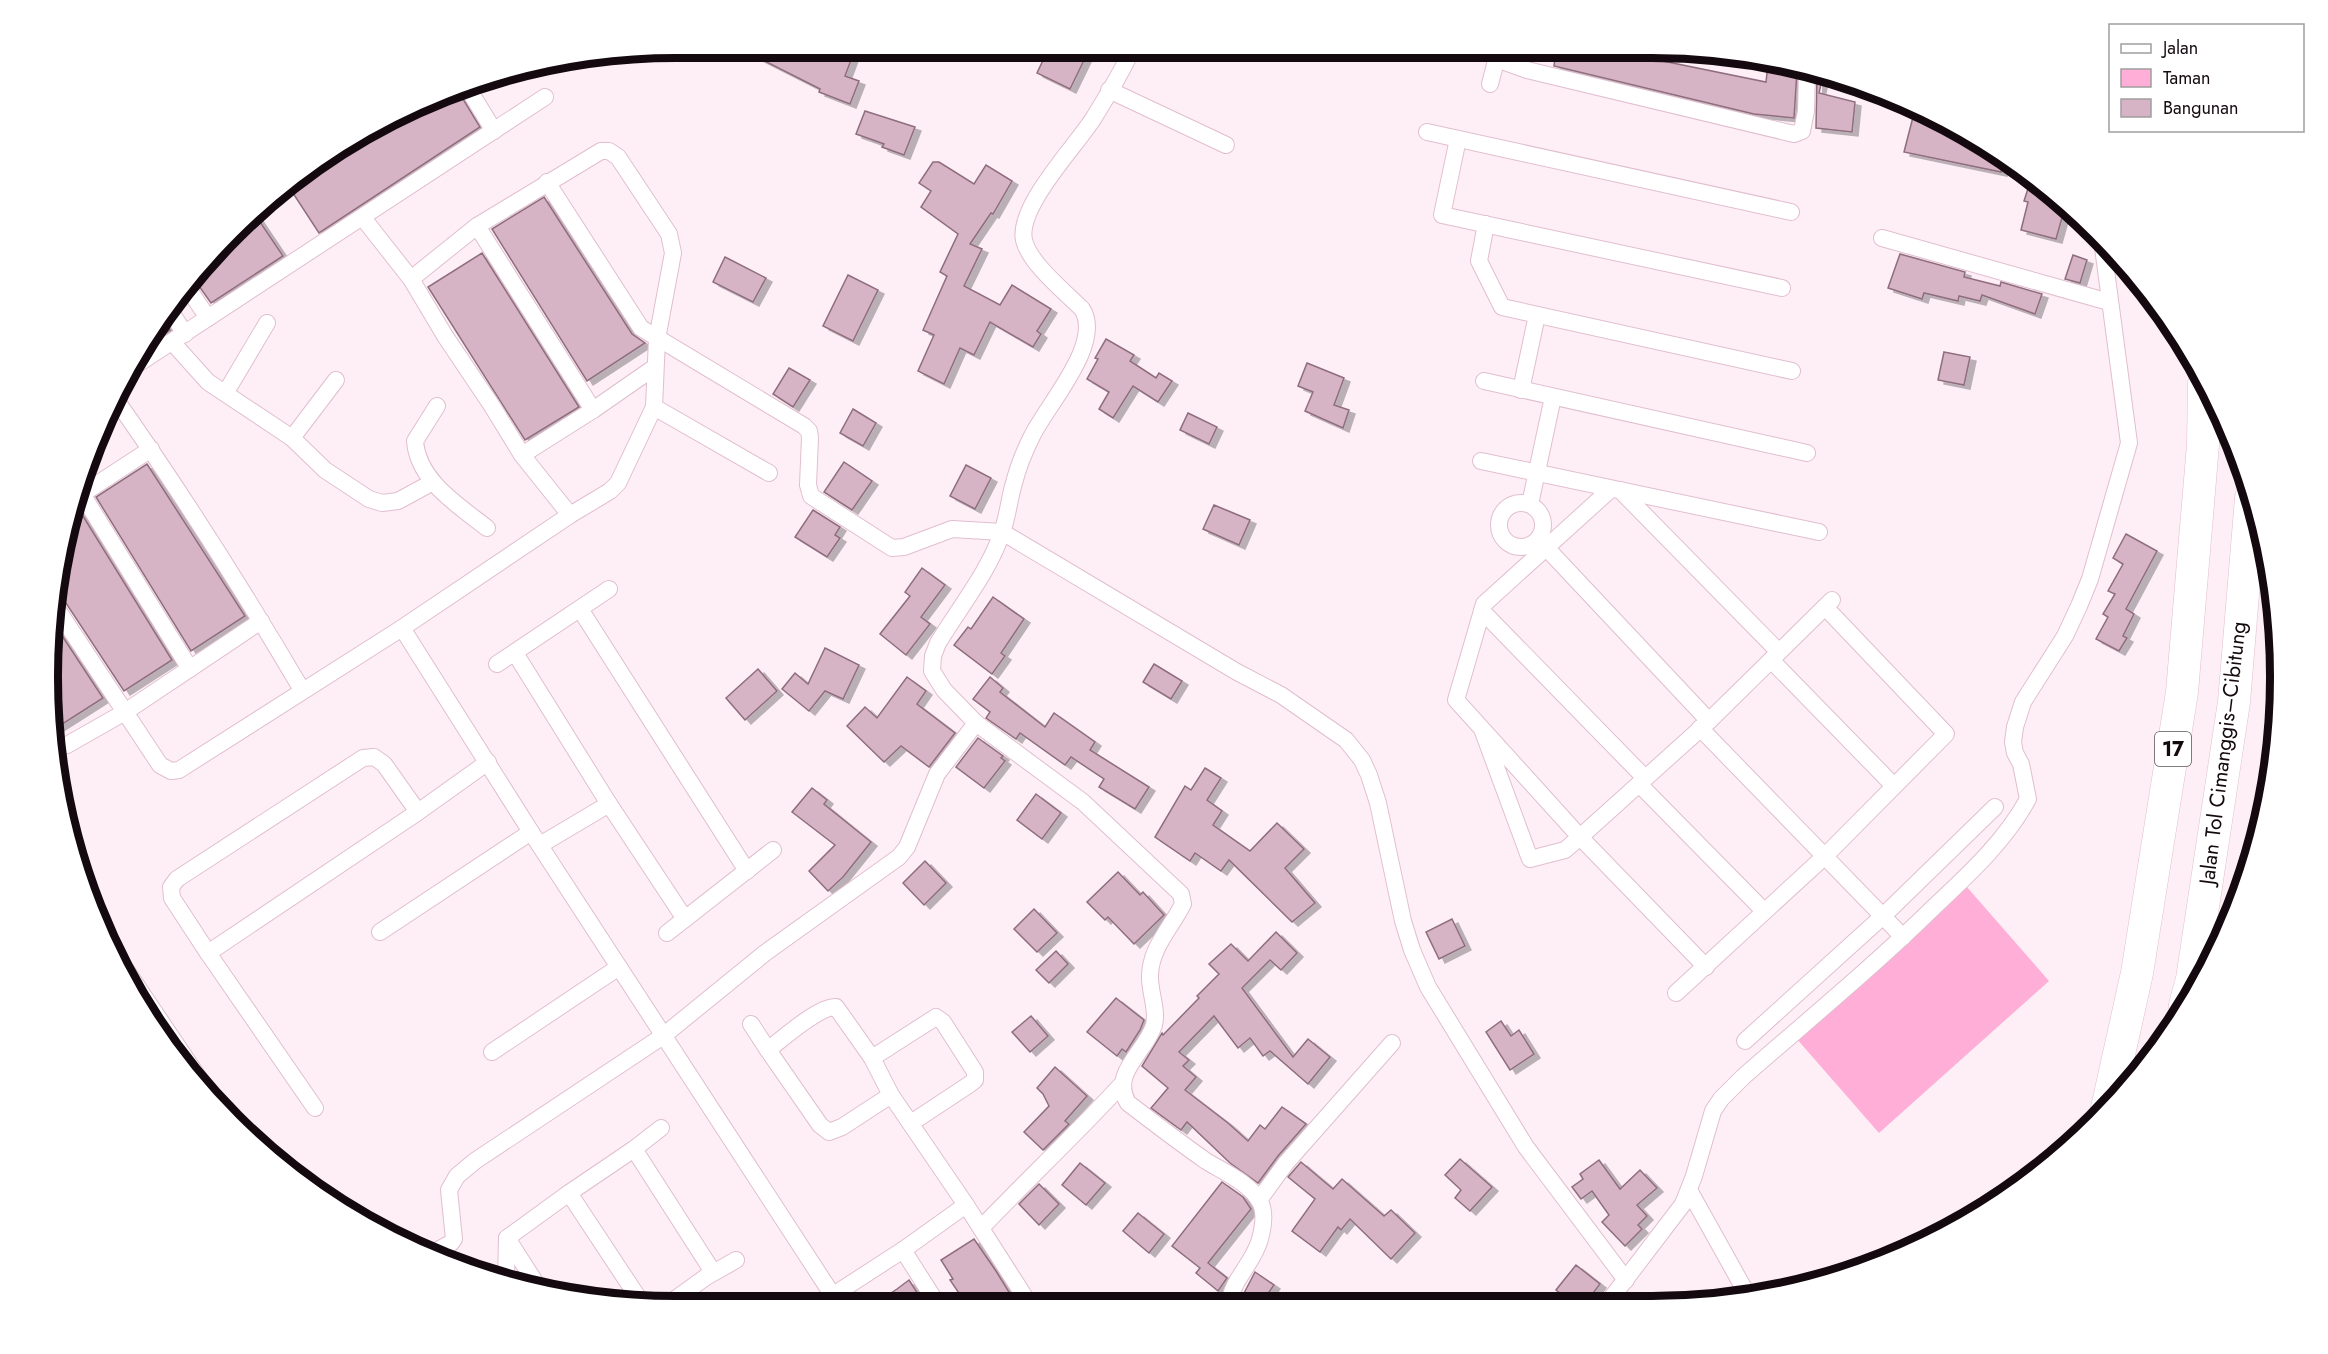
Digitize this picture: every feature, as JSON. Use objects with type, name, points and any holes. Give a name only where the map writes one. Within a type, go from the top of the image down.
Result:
[{"type":"highway","name":"17","points":[[2111,1090],[2137,973],[2182,692],[2203,445],[2204,399]]},
{"type":"highway","name":"Jalan Tol Cimanggis–Cibitung","points":[[2192,976],[2234,702],[2249,521]]},
{"type":"street","points":[[1127,58],[1093,119],[1027,213],[1024,228],[1027,248],[1036,262],[1082,309],[1087,317],[1087,337],[1078,359],[1033,434],[1014,483],[1002,532],[988,562],[944,633],[933,656],[932,671],[935,678],[976,723],[1083,802],[1181,894],[1183,904],[1159,943],[1151,965],[1149,976],[1155,1022],[1124,1075],[1122,1084],[1128,1103],[1206,1161],[1248,1188],[1259,1200],[1263,1215],[1260,1238],[1250,1263],[1233,1288],[1231,1296]]},
{"type":"street","points":[[1490,84],[1494,58]]},
{"type":"street","points":[[1500,58],[1508,64],[1527,70],[1794,134],[1802,131],[1807,79]]},
{"type":"street","points":[[1109,90],[1226,145]]},
{"type":"street","points":[[471,94],[494,131]]},
{"type":"street","points":[[147,358],[545,97]]},
{"type":"street","points":[[1427,132],[1791,212]]},
{"type":"street","points":[[1458,139],[1442,215],[1782,288]]},
{"type":"street","points":[[62,617],[160,765],[171,771],[187,765],[402,628],[570,515],[610,491],[618,483],[654,407],[657,339],[673,253],[669,234],[618,157],[609,151],[601,151],[547,182],[477,226],[411,279]]},
{"type":"street","points":[[547,182],[641,328],[742,387],[809,431],[808,485],[812,496],[892,548],[904,547],[952,529],[1002,532],[1237,672],[1281,695],[1346,740],[1362,760],[1369,775],[1378,803],[1403,921],[1412,950],[1428,987],[1526,1147],[1626,1280]]},
{"type":"street","points":[[363,218],[411,279],[522,455],[570,515]]},
{"type":"street","points":[[1486,224],[1479,261],[1502,307],[1792,371]]},
{"type":"street","points":[[477,226],[593,410]]},
{"type":"street","points":[[1882,238],[2109,302]]},
{"type":"street","points":[[1613,1296],[1674,1218],[1689,1190],[1708,1125],[1721,1099],[1743,1077],[1904,937],[2004,837],[2028,794],[2013,742],[2018,714],[2023,702],[2065,636],[2090,579],[2128,443],[2104,256]]},
{"type":"street","points":[[192,293],[208,318]]},
{"type":"street","points":[[1521,390],[1537,315]]},
{"type":"street","points":[[172,320],[178,338],[208,382],[292,438],[326,470],[369,500],[382,503],[398,501],[434,482]]},
{"type":"street","points":[[226,392],[267,323]]},
{"type":"street","points":[[522,455],[655,367]]},
{"type":"street","points":[[292,438],[336,380]]},
{"type":"street","points":[[1484,381],[1807,453]]},
{"type":"street","points":[[1530,504],[1553,397]]},
{"type":"street","points":[[121,406],[151,449],[261,621],[302,690]]},
{"type":"street","points":[[437,406],[415,441],[420,462],[440,490],[487,528]]},
{"type":"street","points":[[654,407],[769,473]]},
{"type":"street","points":[[87,490],[151,449]]},
{"type":"street","points":[[1481,461],[1819,532]]},
{"type":"street","points":[[1616,489],[1543,543],[1484,604],[1456,700],[1580,837],[1706,967]]},
{"type":"street","points":[[1616,489],[1775,656],[1894,786]]},
{"type":"street","points":[[1543,543],[1512,546],[1502,537],[1498,523],[1504,510],[1516,502],[1530,504],[1540,513],[1543,543],[1704,724],[1825,856],[1904,937]]},
{"type":"street","points":[[84,503],[190,669]]},
{"type":"street","points":[[497,664],[609,589]]},
{"type":"street","points":[[1482,729],[1530,859],[1564,850],[1704,724],[1828,603],[1946,734],[1825,856],[1676,993]]},
{"type":"street","points":[[580,609],[747,871]]},
{"type":"street","points":[[1482,611],[1764,911]]},
{"type":"street","points":[[63,746],[125,712],[261,621]]},
{"type":"street","points":[[402,628],[663,1036],[833,1296]]},
{"type":"street","points":[[515,653],[609,804],[685,919]]},
{"type":"street","points":[[441,1248],[454,1239],[449,1190],[457,1176],[475,1161],[663,1036],[765,953],[899,857],[906,847],[937,774],[976,723]]},
{"type":"street","points":[[315,1108],[172,898],[171,887],[177,879],[363,758],[374,757],[384,764],[418,812]]},
{"type":"street","points":[[208,953],[418,812],[488,762]]},
{"type":"street","points":[[380,932],[536,838],[609,804]]},
{"type":"street","points":[[1745,1041],[1883,916],[1995,807]]},
{"type":"street","points":[[667,933],[773,850]]},
{"type":"street","points":[[492,1052],[619,967]]},
{"type":"street","points":[[768,1050],[820,1012],[836,1007],[872,1058],[891,1095],[1024,1296]]},
{"type":"street","points":[[872,1058],[936,1017],[943,1022],[975,1072],[975,1080],[970,1084],[911,1123]]},
{"type":"street","points":[[751,1024],[820,1125],[829,1132],[842,1127],[891,1095]]},
{"type":"street","points":[[1259,1200],[1286,1163],[1392,1043]]},
{"type":"street","points":[[981,1228],[1034,1172],[1077,1133],[1122,1084]]},
{"type":"street","points":[[507,1238],[661,1128]]},
{"type":"street","points":[[634,1149],[713,1272]]},
{"type":"street","points":[[1689,1190],[1744,1288]]},
{"type":"street","points":[[569,1193],[636,1294]]},
{"type":"street","points":[[841,1296],[966,1205]]},
{"type":"street","points":[[506,1271],[507,1238]]},
{"type":"street","points":[[507,1238],[533,1278]]},
{"type":"street","points":[[903,1250],[932,1296]]},
{"type":"street","points":[[680,1296],[713,1272],[736,1260]]},
{"type":"green space","points":[[1966,886],[2049,981],[1879,1133],[1796,1038]]},
{"type":"building","points":[[759,58],[805,58],[809,60],[810,58],[852,58],[845,76],[859,81],[850,104],[819,92],[820,89]]},
{"type":"building","points":[[1044,58],[1085,58],[1070,89],[1037,73]]},
{"type":"building","points":[[1555,58],[1648,58],[1766,82],[1767,69],[1772,70],[1797,76],[1794,118],[1754,114],[1554,66]]},
{"type":"building","points":[[1817,82],[1821,83],[1819,93],[1855,102],[1852,132],[1816,128]]},
{"type":"building","points":[[462,97],[480,127],[319,233],[292,192],[368,141],[403,122]]},
{"type":"building","points":[[865,111],[915,127],[904,155],[882,147],[884,144],[856,134]]},
{"type":"building","points":[[1913,117],[1960,141],[2002,168],[2001,172],[1904,152]]},
{"type":"building","points":[[933,162],[939,162],[974,184],[986,165],[1012,181],[993,214],[991,213],[970,244],[982,249],[964,286],[1000,305],[1012,285],[1051,309],[1037,331],[1041,334],[1033,347],[990,322],[974,355],[960,348],[944,384],[918,371],[934,335],[923,330],[947,276],[940,272],[958,234],[921,207],[931,191],[919,183]]},
{"type":"building","points":[[2029,187],[2063,215],[2056,239],[2021,230],[2028,202],[2024,201]]},
{"type":"building","points":[[544,197],[632,334],[645,343],[587,381],[492,229]]},
{"type":"building","points":[[260,221],[283,256],[211,303],[198,285]]},
{"type":"building","points":[[482,253],[579,407],[525,440],[428,287]]},
{"type":"building","points":[[1900,254],[1965,272],[1964,277],[2000,286],[2001,282],[2042,294],[2035,314],[1982,295],[1980,301],[1959,296],[1958,301],[1924,293],[1922,299],[1888,288]]},
{"type":"building","points":[[2073,255],[2087,260],[2080,283],[2065,279]]},
{"type":"building","points":[[725,257],[766,278],[753,302],[713,282]]},
{"type":"building","points":[[848,275],[878,290],[853,341],[823,326]]},
{"type":"building","points":[[168,326],[170,330],[161,336]]},
{"type":"building","points":[[1106,339],[1134,355],[1130,361],[1156,378],[1159,373],[1172,381],[1158,402],[1133,386],[1113,418],[1099,409],[1109,392],[1087,379]]},
{"type":"building","points":[[1944,352],[1970,357],[1964,385],[1938,380]]},
{"type":"building","points":[[1307,363],[1344,378],[1334,405],[1349,410],[1343,428],[1305,411],[1313,392],[1298,386]]},
{"type":"building","points":[[789,368],[810,380],[793,407],[773,394]]},
{"type":"building","points":[[853,409],[876,423],[863,446],[840,433]]},
{"type":"building","points":[[1188,413],[1217,427],[1209,444],[1180,430]]},
{"type":"building","points":[[844,462],[872,481],[852,510],[824,492]]},
{"type":"building","points":[[147,464],[245,616],[191,651],[96,497]]},
{"type":"building","points":[[966,465],[991,478],[975,509],[950,496]]},
{"type":"building","points":[[1214,505],[1250,520],[1239,545],[1203,529]]},
{"type":"building","points":[[813,510],[840,527],[835,535],[840,538],[827,557],[795,537]]},
{"type":"building","points":[[81,513],[172,660],[124,691],[63,602],[70,556]]},
{"type":"building","points":[[2126,534],[2157,551],[2126,609],[2134,614],[2123,636],[2127,638],[2119,651],[2096,639],[2108,617],[2103,614],[2115,594],[2108,591],[2123,564],[2113,558]]},
{"type":"building","points":[[922,568],[945,585],[921,617],[930,624],[906,655],[880,634],[910,596],[905,592]]},
{"type":"building","points":[[993,597],[1024,619],[1001,653],[1005,656],[992,674],[954,645],[968,627],[971,629]]},
{"type":"building","points":[[60,633],[103,698],[61,725],[58,677]]},
{"type":"building","points":[[825,648],[859,665],[843,699],[825,691],[809,711],[782,689],[795,673],[808,684]]},
{"type":"building","points":[[1154,664],[1182,681],[1171,699],[1143,682]]},
{"type":"building","points":[[758,669],[777,691],[745,720],[726,698]]},
{"type":"building","points":[[907,677],[926,691],[917,704],[955,733],[929,767],[901,746],[884,762],[847,726],[865,707],[877,718]]},
{"type":"building","points":[[990,677],[1003,688],[1000,692],[1045,727],[1054,713],[1095,742],[1090,750],[1149,787],[1135,809],[1099,787],[1104,779],[1071,757],[1065,765],[1020,733],[1016,739],[986,718],[990,712],[973,699]]},
{"type":"building","points":[[978,738],[1003,756],[1001,758],[1005,761],[984,788],[956,767]]},
{"type":"building","points":[[1205,768],[1221,778],[1207,800],[1222,811],[1213,825],[1250,851],[1277,823],[1304,849],[1285,868],[1315,903],[1292,922],[1229,860],[1221,871],[1195,853],[1190,861],[1155,837],[1185,786],[1191,790]]},
{"type":"building","points":[[812,788],[827,800],[824,804],[871,842],[843,877],[828,891],[809,871],[835,845],[792,812]]},
{"type":"building","points":[[1036,794],[1061,813],[1042,839],[1017,820]]},
{"type":"building","points":[[925,861],[946,883],[924,905],[903,883]]},
{"type":"building","points":[[1118,872],[1140,895],[1143,892],[1164,915],[1134,944],[1108,917],[1105,920],[1087,902]]},
{"type":"building","points":[[1034,909],[1057,933],[1037,952],[1014,929]]},
{"type":"building","points":[[1452,919],[1465,946],[1439,959],[1426,932]]},
{"type":"building","points":[[1276,932],[1297,953],[1281,970],[1270,960],[1242,988],[1293,1057],[1308,1039],[1330,1057],[1308,1084],[1270,1051],[1263,1056],[1250,1038],[1238,1048],[1214,1016],[1179,1052],[1189,1060],[1183,1066],[1196,1077],[1185,1090],[1248,1141],[1260,1125],[1265,1129],[1282,1107],[1306,1124],[1258,1183],[1230,1163],[1187,1122],[1181,1130],[1151,1108],[1168,1088],[1142,1066],[1162,1033],[1163,1035],[1199,998],[1197,996],[1219,974],[1209,964],[1231,944],[1248,961]]},
{"type":"building","points":[[1056,951],[1068,964],[1049,983],[1036,970]]},
{"type":"building","points":[[1116,998],[1144,1020],[1126,1052],[1122,1049],[1117,1056],[1087,1032]]},
{"type":"building","points":[[1031,1016],[1048,1036],[1030,1052],[1012,1032]]},
{"type":"building","points":[[1501,1021],[1511,1036],[1519,1030],[1534,1054],[1510,1070],[1486,1032]]},
{"type":"building","points":[[1055,1067],[1087,1096],[1065,1121],[1069,1124],[1043,1150],[1024,1132],[1049,1106],[1037,1088]]},
{"type":"building","points":[[1460,1159],[1492,1187],[1470,1211],[1455,1198],[1461,1190],[1445,1175]]},
{"type":"building","points":[[1599,1160],[1620,1189],[1640,1170],[1657,1188],[1637,1205],[1647,1216],[1638,1225],[1642,1229],[1625,1246],[1602,1222],[1609,1215],[1592,1191],[1581,1199],[1572,1187],[1583,1179],[1580,1174]]},
{"type":"building","points":[[1301,1162],[1333,1189],[1342,1179],[1384,1216],[1391,1210],[1415,1233],[1391,1259],[1350,1219],[1341,1230],[1338,1227],[1320,1252],[1292,1231],[1315,1199],[1288,1177]]},
{"type":"building","points":[[1080,1163],[1105,1183],[1086,1205],[1062,1185]]},
{"type":"building","points":[[1222,1182],[1243,1197],[1251,1209],[1208,1263],[1227,1278],[1218,1291],[1196,1273],[1200,1268],[1172,1246]]},
{"type":"building","points":[[1039,1184],[1059,1204],[1039,1225],[1019,1204]]},
{"type":"building","points":[[1138,1213],[1164,1234],[1149,1253],[1123,1231]]},
{"type":"building","points":[[974,1239],[1011,1296],[961,1296],[941,1260]]},
{"type":"building","points":[[1576,1265],[1600,1284],[1591,1296],[1564,1296],[1556,1290]]},
{"type":"building","points":[[1255,1272],[1274,1285],[1266,1296],[1243,1296]]},
{"type":"building","points":[[909,1280],[919,1296],[886,1296]]}]
